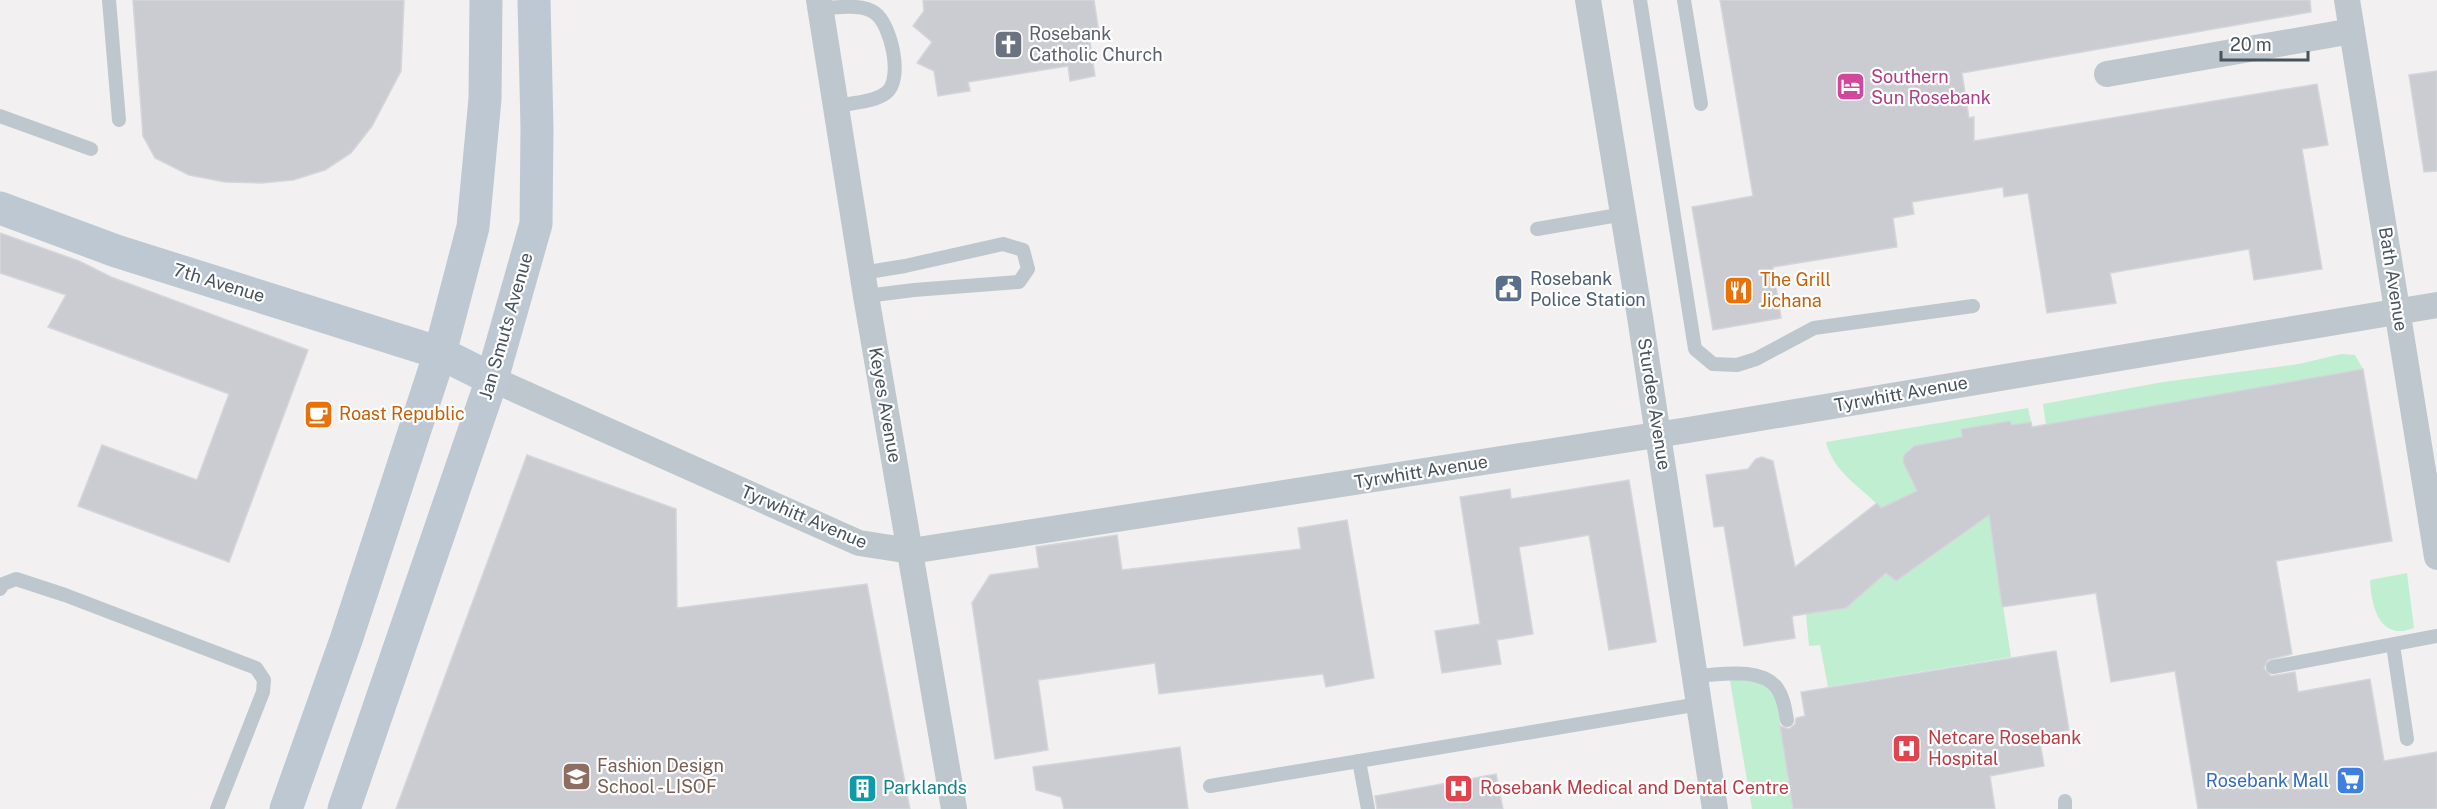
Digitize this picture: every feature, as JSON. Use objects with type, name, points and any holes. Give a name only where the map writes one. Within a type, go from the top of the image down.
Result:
[{"type":"main road","points":[[286,809],[346,640],[440,353],[473,226],[485,99],[486,0]]},
{"type":"main road","name":"Jan Smuts Avenue","points":[[344,809],[492,379],[536,224],[537,128],[534,0]]},
{"type":"main road","name":"7th Avenue","points":[[0,208],[116,251],[440,353]]},
{"type":"main road","name":"Tyrwhitt Avenue","points":[[440,353],[492,379]]},
{"type":"street","name":"Sturdee Avenue","points":[[1588,0],[1624,214],[1715,809]]},
{"type":"street","name":"Bath Avenue","points":[[2347,0],[2437,557]]},
{"type":"street","name":"Keyes Avenue","points":[[820,4],[864,285],[954,809]]},
{"type":"street","points":[[2107,74],[2352,31]]},
{"type":"street","name":"Tyrwhitt Avenue","points":[[492,379],[859,543],[910,551],[1658,435],[2437,305]]},
{"type":"lane","points":[[110,0],[119,120]]},
{"type":"lane","points":[[1640,0],[1695,349],[1713,364],[1737,365],[1756,359],[1814,328],[1973,306]]},
{"type":"lane","points":[[1684,0],[1701,104]]},
{"type":"lane","points":[[820,4],[860,8],[876,13],[883,22],[892,46],[896,71],[893,83],[886,93],[876,98],[837,106]]},
{"type":"lane","points":[[0,116],[92,149]]},
{"type":"lane","points":[[1538,229],[1624,214]]},
{"type":"lane","points":[[1003,244],[1023,250],[1028,269],[1019,282],[914,290],[864,285],[905,266],[1003,244]]},
{"type":"lane","points":[[0,589],[3,584],[16,579],[66,595],[256,668],[264,680],[263,692],[217,809]]},
{"type":"lane","points":[[2273,667],[2437,636]]},
{"type":"lane","points":[[2393,645],[2407,739]]},
{"type":"lane","points":[[1695,676],[1749,674],[1764,678],[1780,693],[1787,720]]},
{"type":"lane","points":[[1210,786],[1699,704]]},
{"type":"lane","points":[[1359,761],[1368,809]]},
{"type":"green space","points":[[2341,354],[2355,355],[2363,369],[2046,425],[2043,404],[2163,382],[2299,364]]},
{"type":"green space","points":[[2028,408],[2031,422],[2012,425],[2010,421],[1961,429],[1962,437],[1909,449],[1906,454],[1906,465],[1921,492],[1884,511],[1842,472],[1835,463],[1826,442]]},
{"type":"green space","points":[[1984,485],[2011,657],[1828,687],[1820,645],[1809,646],[1806,614]]},
{"type":"green space","points":[[2407,573],[2414,628],[2402,631],[2392,630],[2379,619],[2375,610],[2370,580]]},
{"type":"green space","points":[[1749,674],[1764,678],[1787,720],[1780,722],[1793,809],[1752,809],[1730,681]]},
{"type":"building","points":[[133,0],[404,0],[401,71],[372,126],[351,153],[325,170],[293,180],[262,183],[225,182],[189,175],[155,158],[143,136]]},
{"type":"building","name":"Rosebank Catholic Church","points":[[923,0],[1094,0],[1099,33],[1089,35],[1095,76],[1070,81],[1068,66],[968,82],[970,91],[938,96],[934,71],[917,63],[932,42],[913,26],[924,11]]},
{"type":"building","points":[[1720,0],[2310,0],[2311,12],[1962,73],[1969,118],[1974,117],[1974,141],[2317,84],[2328,145],[2302,149],[2322,269],[2254,280],[2249,249],[2110,273],[2116,303],[2047,313],[2028,193],[2004,197],[2003,187],[1912,202],[1914,214],[1893,218],[1897,247],[1773,267],[1781,318],[1713,330],[1692,207],[1753,196]]},
{"type":"building","points":[[2437,71],[2437,171],[2424,172],[2409,75]]},
{"type":"building","points":[[0,233],[79,261],[111,277],[308,350],[229,562],[78,506],[102,445],[197,480],[229,394],[48,327],[66,295],[0,273]]},
{"type":"building","points":[[2363,369],[2392,541],[2276,561],[2292,654],[2268,660],[2264,668],[2271,676],[2295,672],[2298,692],[2370,679],[2384,761],[2437,752],[2437,809],[2198,809],[2175,671],[2111,682],[2096,593],[2002,607],[1989,515],[1896,581],[1886,573],[1846,608],[1792,616],[1795,638],[1744,646],[1724,526],[1714,527],[1706,475],[1748,469],[1756,459],[1762,457],[1773,461],[1795,567],[1877,503],[1881,508],[1917,491],[1903,462],[1904,455],[1914,446],[1962,437],[1961,429],[2010,421],[2012,425],[2031,422],[2032,427]]},
{"type":"building","points":[[527,455],[676,509],[677,608],[867,584],[910,809],[396,809]]},
{"type":"building","points":[[1629,480],[1656,642],[1609,650],[1589,535],[1519,547],[1533,634],[1497,640],[1501,664],[1442,673],[1435,631],[1480,624],[1460,497],[1510,489],[1511,499]]},
{"type":"building","points":[[1347,520],[1374,678],[1326,687],[1323,674],[1159,694],[1155,663],[1038,680],[1048,750],[995,759],[972,603],[990,575],[1039,568],[1036,547],[1117,535],[1122,570],[1301,549],[1298,528]]},
{"type":"building","name":"Netcare Rosebank Hospital","points":[[2056,651],[2069,730],[2039,736],[2044,766],[1990,776],[1995,809],[1793,809],[1780,726],[1789,729],[1795,724],[1796,718],[1805,716],[1801,692]]},
{"type":"building","points":[[1180,747],[1188,809],[1064,809],[1061,797],[1036,790],[1033,767]]},
{"type":"building","name":"Rosebank Medical and Dental Centre","points":[[1496,774],[1503,809],[1377,809],[1375,796]]},
{"type":"place","name":"Rosebank Catholic Church","points":[[1008,44]]},
{"type":"place","name":"Southern Sun Rosebank","points":[[1850,87]]},
{"type":"place","name":"Rosebank Police Station","points":[[1509,289]]},
{"type":"place","name":"The Grill Jichana","points":[[1739,290]]},
{"type":"place","name":"Roast Republic","points":[[318,414]]},
{"type":"place","name":"Netcare Rosebank Hospital","points":[[1907,748]]},
{"type":"place","name":"Fashion Design School - LISOF","points":[[576,776]]},
{"type":"place","name":"Rosebank Mall","points":[[2350,781]]},
{"type":"place","name":"Parklands","points":[[862,788]]},
{"type":"place","name":"Rosebank Medical and Dental Centre","points":[[1459,788]]}]
